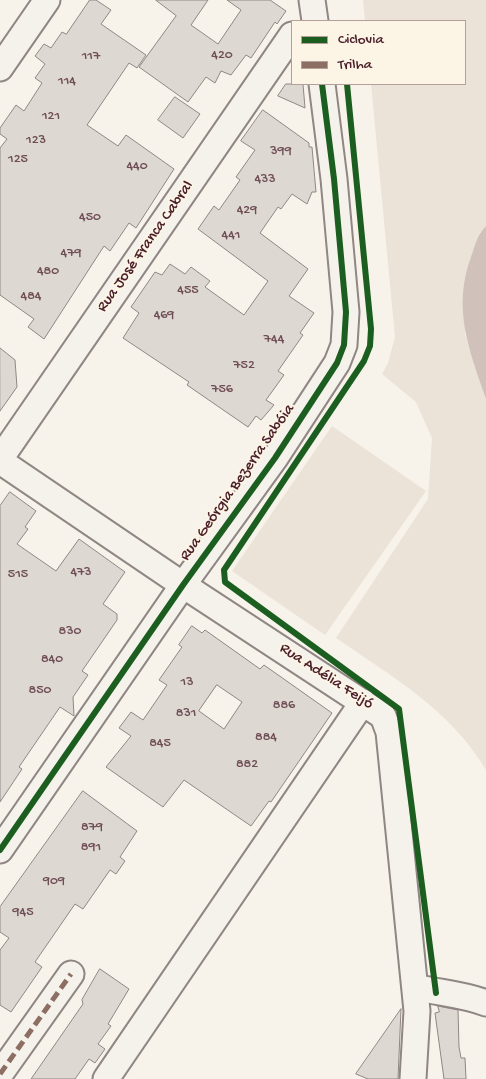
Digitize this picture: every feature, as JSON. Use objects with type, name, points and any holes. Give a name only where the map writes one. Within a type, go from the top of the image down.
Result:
[{"type":"street","points":[[0,68],[47,0]]},
{"type":"street","name":"Rua José Franca Cabral","points":[[0,460],[291,36]]},
{"type":"street","name":"Rua Geórgia Bezerra Sabóia","points":[[0,850],[183,585],[275,458],[336,363],[344,345],[346,301],[334,178],[322,85]]},
{"type":"street","name":"Rua Adélia Feijó","points":[[0,460],[183,585],[383,716],[390,732],[415,987],[417,1036],[413,1079]]},
{"type":"street","points":[[106,1079],[363,702]]},
{"type":"street","points":[[2,1065],[72,974]]},
{"type":"street","points":[[415,987],[436,993],[467,996],[486,1003]]},
{"type":"shaded area","points":[[363,0],[486,0],[486,226],[480,233],[465,334],[486,399],[486,770],[456,729],[438,712],[419,696],[336,638],[428,499],[432,438],[416,402],[382,374],[388,363],[395,337],[371,85],[466,85],[466,20],[365,20]]},
{"type":"shaded area","points":[[486,226],[486,399],[465,329],[463,294],[465,276],[471,257],[480,233]]},
{"type":"shaded area","points":[[332,426],[426,491],[325,635],[232,571]]},
{"type":"building","points":[[90,0],[96,0],[111,10],[101,24],[146,55],[137,68],[129,63],[87,125],[118,146],[126,135],[174,169],[136,228],[129,223],[110,251],[104,246],[44,339],[28,327],[34,319],[0,295],[0,148],[7,139],[0,134],[0,128],[16,105],[24,111],[42,83],[35,78],[45,64],[35,56],[44,44],[51,48],[62,32],[66,34]]},
{"type":"building","points":[[156,0],[208,0],[191,25],[218,44],[241,10],[227,0],[270,0],[286,11],[277,24],[275,22],[251,58],[246,55],[231,75],[221,71],[215,83],[206,77],[188,102],[139,67],[176,16]]},
{"type":"building","points":[[286,84],[303,85],[305,108],[278,96]]},
{"type":"building","points":[[175,97],[200,114],[183,138],[158,120]]},
{"type":"building","points":[[263,110],[309,143],[309,147],[312,147],[316,192],[312,192],[307,204],[292,194],[281,209],[278,207],[260,233],[308,269],[289,296],[314,313],[300,333],[303,335],[278,371],[284,375],[266,400],[274,405],[261,420],[256,416],[248,427],[187,385],[189,382],[123,338],[139,313],[131,307],[155,272],[162,275],[170,264],[185,274],[191,267],[210,281],[205,287],[244,315],[268,281],[198,229],[214,206],[219,210],[240,180],[236,177],[255,150],[241,141]]},
{"type":"building","points":[[0,348],[15,360],[17,387],[0,411]]},
{"type":"building","points":[[10,492],[36,511],[25,527],[28,529],[17,544],[56,571],[79,539],[125,572],[103,604],[117,614],[117,620],[82,671],[88,675],[73,697],[74,716],[60,707],[19,767],[22,769],[0,802],[0,506]]},
{"type":"building","points":[[192,626],[202,633],[205,630],[260,669],[264,665],[332,713],[271,802],[269,801],[251,826],[184,780],[163,807],[106,767],[131,736],[119,728],[131,712],[143,720],[167,685],[159,680],[182,647],[179,645]],"holes":[[[217,685],[242,702],[224,729],[199,711]]]},
{"type":"building","points":[[83,791],[137,831],[120,857],[125,861],[116,874],[110,870],[83,909],[75,904],[35,962],[42,967],[11,1012],[0,1005],[0,950],[9,938],[0,932],[0,907]]},
{"type":"building","points":[[100,969],[129,989],[108,1024],[111,1026],[98,1044],[105,1049],[95,1063],[89,1059],[75,1079],[31,1079],[83,1004],[82,1000]]},
{"type":"building","points":[[438,1006],[458,1010],[459,1047],[461,1058],[465,1058],[466,1079],[444,1079],[435,1013],[439,1012]]},
{"type":"building","points":[[401,1009],[398,1079],[368,1079],[356,1074]]},
{"type":"marked path","points":[[0,1074],[71,974]]},
{"type":"cycle path","points":[[0,850],[183,585],[275,458],[337,363],[344,345],[346,312],[334,179],[322,85]]},
{"type":"cycle path","points":[[347,85],[371,329],[370,346],[364,361],[224,570],[225,582],[399,709],[436,993]]}]
